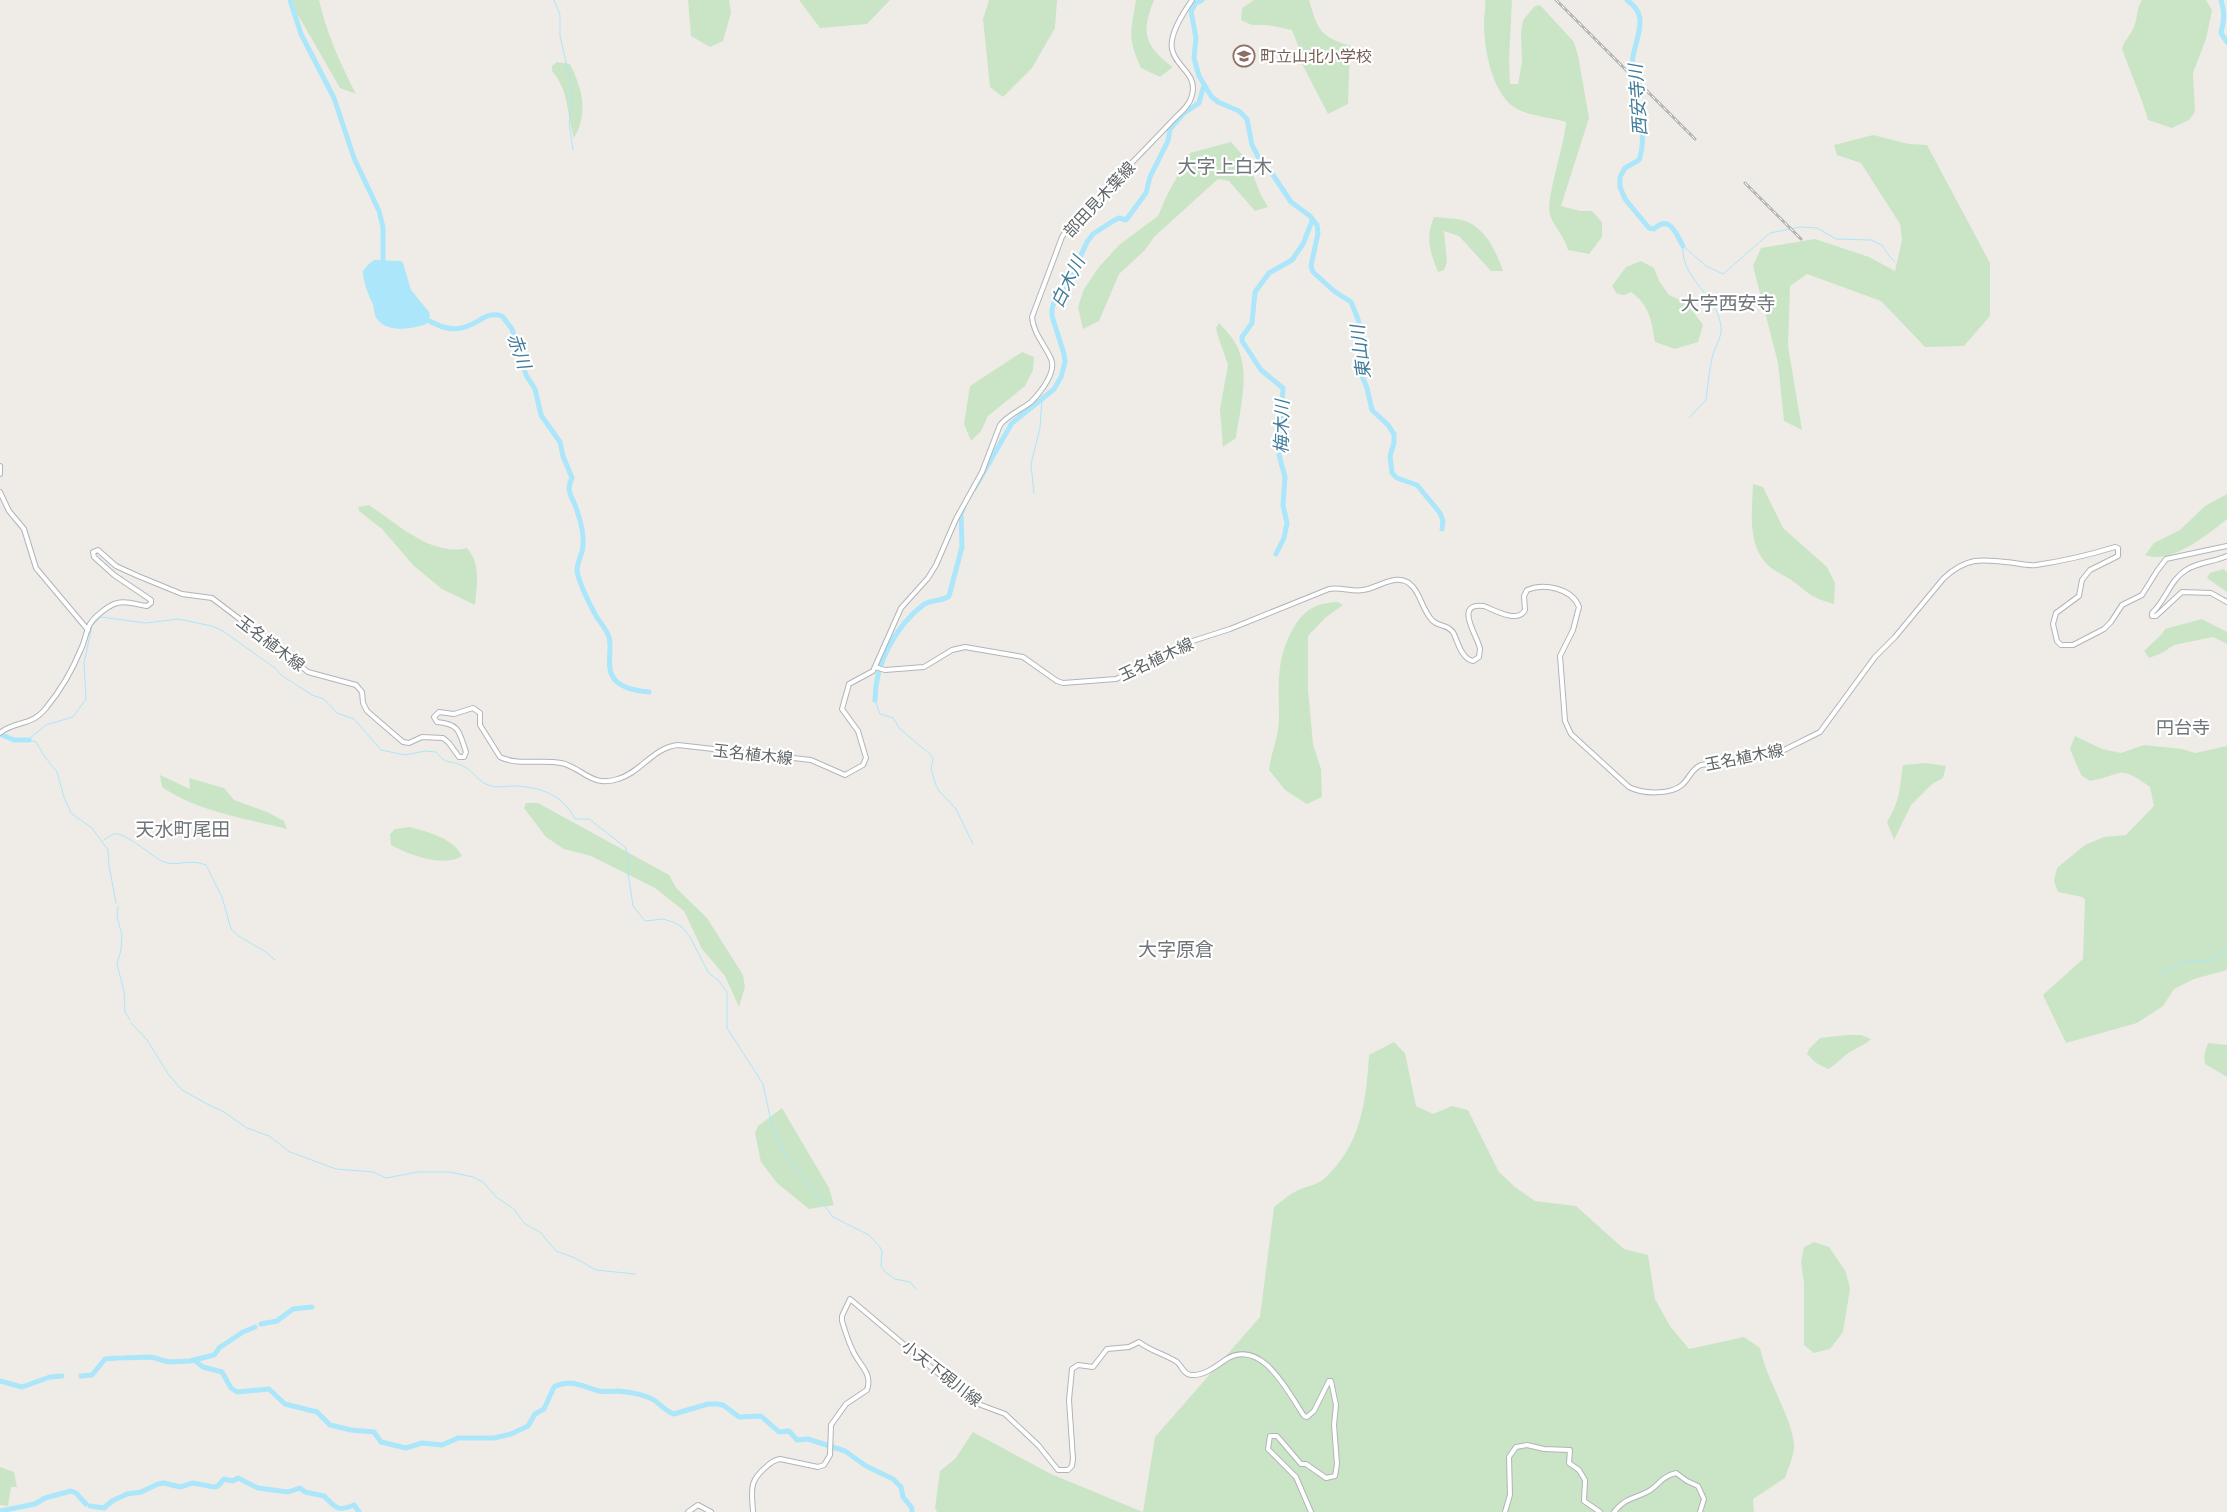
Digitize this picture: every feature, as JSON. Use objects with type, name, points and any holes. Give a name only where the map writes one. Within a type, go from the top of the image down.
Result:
[{"type":"main road","name":"部田見木葉線","points":[[879,668],[901,608],[928,578],[936,565],[956,519],[982,472],[1000,425],[1005,418],[1032,401],[1051,373],[1053,362],[1035,328],[1032,317],[1062,237],[1067,229],[1159,136],[1191,99],[1194,89],[1192,79],[1171,48],[1173,36],[1192,0]]},
{"type":"main road","points":[[0,466],[0,474]]},
{"type":"main road","points":[[0,492],[9,511],[24,529],[36,568],[88,630],[72,670],[58,694],[46,709],[30,722],[9,727],[1,732]]},
{"type":"main road","name":"玉名植木線","points":[[88,630],[90,624],[113,604],[124,602],[147,606],[151,601],[94,557],[93,552],[98,550],[116,566],[138,576],[182,594],[212,598],[241,620],[259,630],[267,639],[308,672],[356,685],[362,692],[362,703],[367,711],[403,742],[409,742],[422,737],[441,738],[450,743],[459,757],[464,757],[466,753],[456,728],[449,722],[437,722],[434,717],[439,712],[454,714],[473,708],[480,713],[480,725],[500,757],[516,761],[563,763],[592,779],[620,779],[664,749],[678,745],[810,760],[840,775],[852,773],[864,765],[866,758],[858,731],[844,712],[842,704],[849,684],[879,668],[924,667],[952,650],[965,647],[1023,657],[1057,682],[1116,679],[1150,664],[1180,645],[1222,632],[1329,589],[1366,590],[1380,583],[1400,580],[1405,580],[1412,585],[1431,620],[1452,631],[1463,654],[1468,660],[1473,661],[1479,657],[1480,648],[1469,622],[1469,611],[1472,608],[1479,605],[1511,616],[1519,616],[1525,610],[1524,596],[1527,590],[1556,589],[1563,590],[1572,596],[1579,607],[1572,630],[1560,656],[1565,721],[1571,734],[1629,787],[1636,790],[1667,792],[1682,786],[1692,770],[1701,765],[1776,754],[1820,732],[1876,657],[1895,637],[1943,578],[1970,561],[1983,559],[2035,565],[2093,554],[2115,546],[2118,548],[2118,556],[2096,566],[2084,575],[2079,596],[2056,612],[2053,624],[2055,636],[2061,645],[2067,646],[2074,645],[2111,622],[2122,605],[2142,595],[2156,571],[2166,560],[2227,546]]},
{"type":"main road","points":[[2227,556],[2195,566],[2182,573],[2173,582],[2162,602],[2152,613],[2152,616],[2156,616],[2178,594],[2186,592],[2211,593],[2227,602]]},
{"type":"main road","name":"小天下硯川線","points":[[753,1512],[752,1488],[753,1481],[757,1475],[774,1460],[780,1458],[818,1467],[824,1465],[830,1455],[831,1425],[850,1400],[864,1394],[869,1386],[867,1374],[854,1354],[842,1321],[842,1316],[850,1299],[939,1374],[981,1405],[1005,1414],[1039,1446],[1054,1466],[1062,1471],[1068,1470],[1072,1466],[1073,1460],[1069,1400],[1072,1369],[1078,1365],[1091,1368],[1106,1349],[1129,1347],[1139,1342],[1177,1362],[1184,1372],[1191,1375],[1201,1374],[1236,1355],[1253,1356],[1264,1362],[1284,1383],[1304,1416],[1307,1417],[1314,1411],[1329,1381],[1331,1381],[1336,1405],[1334,1425],[1337,1464],[1335,1476],[1326,1478],[1306,1464],[1301,1464],[1277,1436],[1270,1436],[1268,1439],[1268,1450],[1296,1477],[1311,1512]]},
{"type":"main road","points":[[1505,1512],[1510,1495],[1509,1457],[1516,1447],[1522,1445],[1544,1449],[1570,1450],[1569,1463],[1579,1470],[1585,1480],[1584,1501],[1600,1512]]},
{"type":"main road","points":[[1614,1512],[1624,1501],[1649,1492],[1662,1478],[1676,1473],[1698,1486],[1704,1499],[1700,1512]]},
{"type":"main road","points":[[688,1512],[698,1505],[710,1512]]},
{"type":"green space","points":[[293,0],[319,0],[334,48],[356,94],[340,88],[294,8]]},
{"type":"green space","points":[[688,0],[729,0],[731,13],[723,41],[710,47],[691,36]]},
{"type":"green space","points":[[799,0],[890,0],[867,24],[820,28]]},
{"type":"green space","points":[[989,0],[1057,0],[1055,28],[1032,68],[1003,97],[990,87],[983,19]]},
{"type":"green space","points":[[1136,0],[1154,0],[1147,21],[1148,38],[1156,52],[1173,67],[1160,77],[1141,68],[1134,49],[1131,34]]},
{"type":"green space","points":[[1254,0],[1309,0],[1315,19],[1322,31],[1332,39],[1350,46],[1348,104],[1328,114],[1301,62],[1299,48],[1292,30],[1267,25],[1252,25],[1241,20],[1242,8]]},
{"type":"green space","points":[[1485,0],[1512,0],[1509,59],[1510,84],[1518,84],[1522,62],[1521,33],[1523,20],[1535,6],[1540,5],[1574,42],[1589,118],[1561,206],[1580,211],[1592,211],[1602,222],[1602,237],[1589,254],[1568,250],[1550,215],[1550,197],[1566,122],[1516,109],[1498,88],[1487,56],[1484,33]]},
{"type":"green space","points":[[2142,0],[2206,0],[2212,10],[2206,39],[2193,73],[2195,112],[2189,120],[2172,128],[2148,120],[2122,49],[2134,27]]},
{"type":"green space","points":[[557,62],[570,64],[578,82],[582,110],[579,129],[574,138],[565,95],[552,71],[552,66]]},
{"type":"green space","points":[[1873,135],[1909,144],[1927,145],[1990,263],[1990,316],[1964,346],[1925,347],[1881,301],[1807,274],[1790,286],[1788,346],[1802,430],[1784,421],[1778,363],[1753,266],[1761,248],[1815,239],[1869,257],[1895,271],[1902,240],[1900,224],[1861,163],[1837,155],[1834,145]]},
{"type":"green space","points":[[1231,142],[1247,160],[1268,207],[1255,211],[1229,181],[1218,179],[1154,237],[1145,250],[1119,274],[1099,321],[1083,329],[1078,307],[1084,289],[1099,267],[1119,245],[1158,216],[1190,153]]},
{"type":"green space","points":[[1434,217],[1462,220],[1477,228],[1493,248],[1503,271],[1491,271],[1459,236],[1444,231],[1447,262],[1444,270],[1438,272],[1429,238]]},
{"type":"green space","points":[[1641,261],[1654,268],[1659,281],[1669,295],[1687,303],[1703,325],[1698,342],[1675,349],[1655,342],[1651,320],[1642,302],[1631,292],[1624,295],[1617,294],[1612,286],[1626,267]]},
{"type":"green space","points":[[1219,323],[1232,338],[1239,352],[1244,376],[1236,438],[1223,447],[1220,409],[1228,365],[1216,328]]},
{"type":"green space","points":[[1022,352],[1034,357],[1033,370],[1025,386],[988,416],[981,431],[971,441],[964,424],[970,386]]},
{"type":"green space","points":[[1753,484],[1763,487],[1783,528],[1827,567],[1835,583],[1834,604],[1812,596],[1765,562],[1755,542],[1753,531]]},
{"type":"green space","points":[[2227,494],[2227,519],[2209,533],[2188,547],[2166,556],[2155,557],[2145,555],[2154,543],[2180,530],[2205,506]]},
{"type":"green space","points":[[369,505],[415,537],[428,543],[441,548],[467,548],[474,561],[477,575],[475,605],[442,589],[414,566],[382,529],[359,511],[358,507]]},
{"type":"green space","points":[[2224,569],[2227,573],[2227,592],[2207,578],[2210,573]]},
{"type":"green space","points":[[1338,602],[1343,605],[1325,618],[1308,636],[1308,689],[1313,744],[1321,769],[1322,797],[1307,804],[1285,790],[1269,770],[1279,721],[1279,673],[1288,639],[1302,616],[1317,606]]},
{"type":"green space","points":[[2202,619],[2227,632],[2227,644],[2213,637],[2174,645],[2162,653],[2149,658],[2144,651],[2165,629]]},
{"type":"green space","points":[[2075,736],[2102,749],[2121,753],[2144,745],[2182,749],[2195,753],[2227,746],[2227,970],[2194,979],[2174,989],[2163,1006],[2137,1023],[2066,1043],[2043,995],[2083,959],[2085,899],[2058,892],[2054,881],[2057,868],[2085,845],[2104,837],[2126,835],[2154,806],[2150,787],[2132,775],[2121,773],[2090,781],[2081,775],[2070,749]]},
{"type":"green space","points":[[1926,763],[1946,766],[1943,778],[1932,784],[1911,805],[1894,840],[1887,822],[1897,800],[1903,765]]},
{"type":"green space","points":[[160,775],[190,789],[189,778],[224,788],[234,800],[267,812],[284,821],[287,829],[222,813],[191,803],[162,787]]},
{"type":"green space","points":[[526,803],[538,803],[669,875],[677,889],[707,918],[743,975],[745,987],[739,1007],[725,976],[702,949],[684,911],[655,888],[591,856],[564,849],[546,837],[524,808]]},
{"type":"green space","points":[[410,827],[446,840],[462,856],[445,861],[426,859],[391,845],[390,834],[395,829]]},
{"type":"green space","points":[[1861,1035],[1871,1039],[1828,1069],[1816,1063],[1807,1054],[1809,1049],[1820,1038]]},
{"type":"green space","points":[[1394,1042],[1405,1053],[1416,1106],[1433,1114],[1452,1106],[1468,1110],[1499,1172],[1515,1187],[1535,1201],[1576,1206],[1624,1249],[1648,1255],[1655,1299],[1670,1326],[1689,1349],[1744,1337],[1760,1348],[1767,1372],[1788,1421],[1794,1448],[1785,1478],[1753,1499],[1754,1512],[1143,1512],[1155,1437],[1260,1317],[1274,1207],[1296,1191],[1321,1181],[1336,1166],[1354,1137],[1359,1122],[1366,1089],[1369,1055]]},
{"type":"green space","points":[[2208,1043],[2227,1045],[2227,1077],[2205,1064],[2204,1056]]},
{"type":"green space","points":[[782,1108],[829,1188],[834,1205],[809,1209],[777,1183],[761,1162],[755,1133],[758,1126]]},
{"type":"green space","points":[[1814,1242],[1829,1247],[1846,1272],[1850,1289],[1843,1332],[1830,1349],[1814,1353],[1804,1345],[1804,1283],[1801,1262],[1804,1247]]},
{"type":"green space","points":[[973,1432],[1051,1474],[1143,1512],[937,1512],[935,1508],[940,1471],[955,1459]]},
{"type":"green space","points":[[0,1467],[14,1472],[17,1487],[11,1487],[8,1506],[0,1505]]},
{"type":"water","points":[[374,260],[401,261],[403,263],[411,290],[429,312],[430,316],[426,324],[401,329],[388,327],[378,320],[375,316],[363,275],[365,269]]},
{"type":"waterway","name":"赤川","points":[[290,0],[301,34],[334,98],[354,158],[379,211],[383,227],[383,266]]},
{"type":"waterway","points":[[554,0],[560,15],[560,36],[570,79],[572,102],[569,123],[573,150]]},
{"type":"waterway","name":"東山川","points":[[1202,0],[1196,3],[1191,11],[1196,38],[1194,58],[1199,76],[1211,96],[1218,102],[1239,111],[1247,119],[1252,145],[1262,164],[1271,172],[1291,202],[1310,216],[1317,225],[1318,233],[1311,266],[1313,272],[1334,291],[1351,302],[1358,319],[1364,345],[1362,376],[1372,410],[1388,425],[1394,434],[1394,443],[1390,456],[1392,473],[1397,478],[1417,485],[1440,513],[1443,521],[1442,529]]},
{"type":"waterway","name":"西安寺川","points":[[1627,0],[1637,10],[1640,19],[1632,72],[1642,127],[1642,150],[1639,160],[1625,168],[1620,177],[1620,187],[1625,199],[1649,228],[1654,229],[1664,224],[1672,227],[1683,246]]},
{"type":"waterway","points":[[2221,0],[2224,16],[2221,33],[2227,42]]},
{"type":"waterway","name":"白木川","points":[[974,489],[1012,423],[1054,389],[1061,377],[1065,362],[1064,354],[1052,316],[1052,309],[1054,302],[1072,275],[1087,242],[1093,234],[1113,221],[1119,218],[1126,220],[1146,193],[1150,177],[1168,141],[1170,129],[1183,114],[1199,103],[1204,85]]},
{"type":"waterway","name":"梅木川","points":[[1276,554],[1284,538],[1287,523],[1283,505],[1285,477],[1279,455],[1283,388],[1261,370],[1242,341],[1242,337],[1252,323],[1255,292],[1269,273],[1292,260],[1303,244],[1312,221]]},
{"type":"waterway","points":[[1683,246],[1706,266],[1723,274],[1770,233],[1800,227],[1817,228],[1836,239],[1871,240],[1882,245],[1895,262]]},
{"type":"waterway","points":[[1683,247],[1683,257],[1687,267],[1717,312],[1721,326],[1721,334],[1713,354],[1706,400],[1689,418]]},
{"type":"waterway","name":"赤川","points":[[424,318],[440,326],[453,329],[463,328],[494,315],[502,316],[512,329],[526,375],[535,389],[541,415],[560,442],[563,456],[572,478],[569,488],[577,509],[583,537],[583,548],[577,571],[587,599],[609,637],[610,671],[616,681],[623,686],[649,692]]},
{"type":"waterway","points":[[1034,493],[1031,464],[1040,428],[1042,399]]},
{"type":"waterway","name":"白木川","points":[[875,700],[876,686],[883,660],[888,647],[896,635],[923,605],[949,596],[962,547],[961,514],[964,507]]},
{"type":"waterway","points":[[116,903],[108,850],[92,828],[71,813],[57,772],[36,742],[29,740],[46,725],[73,717],[86,699],[84,663],[92,626],[101,617],[146,623],[178,619],[212,626],[223,631],[275,668],[281,675],[312,695],[324,699],[337,713],[354,719],[381,750],[405,755],[425,751],[436,752],[446,761],[466,768],[482,782],[491,786],[533,788],[550,794],[558,798],[575,819],[589,819],[625,847],[629,858],[628,873],[633,906],[645,921],[663,919],[682,927],[690,937],[708,972],[719,981],[727,992],[727,1028],[763,1084],[772,1126],[783,1151],[833,1217],[869,1235],[880,1247],[882,1252],[881,1266],[885,1272],[895,1279],[910,1282],[916,1289]]},
{"type":"waterway","points":[[875,700],[880,714],[893,718],[900,729],[931,755],[933,759],[931,768],[935,783],[939,791],[956,809],[973,844]]},
{"type":"waterway","points":[[0,734],[14,740],[29,740]]},
{"type":"waterway","points":[[104,840],[113,834],[119,834],[132,840],[164,862],[174,864],[194,862],[206,865],[222,897],[231,929],[275,960]]},
{"type":"waterway","points":[[118,906],[117,917],[122,935],[121,950],[117,964],[124,991],[125,1012],[130,1020]]},
{"type":"waterway","points":[[2159,973],[2190,961],[2208,961],[2227,949]]},
{"type":"waterway","points":[[131,1023],[147,1040],[169,1075],[182,1090],[224,1112],[247,1128],[269,1136],[290,1152],[336,1169],[373,1172],[386,1178],[418,1172],[450,1172],[473,1177],[483,1182],[496,1197],[514,1209],[525,1224],[540,1232],[556,1251],[575,1258],[596,1270],[635,1274]]},
{"type":"waterway","points":[[261,1324],[277,1321],[293,1309],[312,1307]]},
{"type":"waterway","points":[[219,1348],[243,1332],[255,1327]]},
{"type":"waterway","points":[[122,1358],[151,1357],[169,1362],[190,1361],[214,1355],[218,1350]]},
{"type":"waterway","points":[[81,1376],[92,1375],[105,1359],[118,1358]]},
{"type":"waterway","points":[[194,1360],[203,1367],[222,1372],[231,1388],[237,1392],[269,1389],[285,1404],[317,1412],[330,1425],[351,1430],[374,1432],[381,1442],[406,1448],[422,1443],[442,1445],[458,1438],[494,1438],[511,1434],[528,1426],[535,1414],[544,1409],[554,1387],[566,1383],[577,1384],[599,1391],[618,1391],[640,1395],[652,1399],[674,1414],[708,1404],[723,1405],[739,1417],[761,1416],[779,1432],[789,1431],[797,1440],[808,1439],[845,1451],[866,1466],[893,1479],[901,1487],[903,1497],[912,1508],[912,1512]]},
{"type":"waterway","points":[[0,1381],[22,1387],[50,1377],[62,1376]]},
{"type":"waterway","points":[[90,1506],[104,1508],[112,1501],[127,1494],[141,1492],[158,1484],[164,1483],[180,1487],[193,1483],[214,1487],[218,1486],[224,1479],[233,1481],[238,1478],[258,1488],[288,1492],[300,1488],[305,1492],[324,1496],[337,1508],[354,1505],[359,1512]]},
{"type":"waterway","points":[[0,1511],[35,1504],[45,1498],[71,1491],[76,1493],[86,1504]]},
{"type":"railway","points":[[1556,0],[1695,139]]},
{"type":"railway","points":[[1745,183],[1801,239]]},
{"type":"place","name":"町立山北小学校","points":[[1244,56]]},
{"type":"district","name":"大字上白木","points":[[1225,166]]},
{"type":"district","name":"大字西安寺","points":[[1728,303]]},
{"type":"district","name":"円台寺","points":[[2183,728]]},
{"type":"district","name":"天水町尾田","points":[[183,829]]},
{"type":"district","name":"大字原倉","points":[[1176,949]]}]
